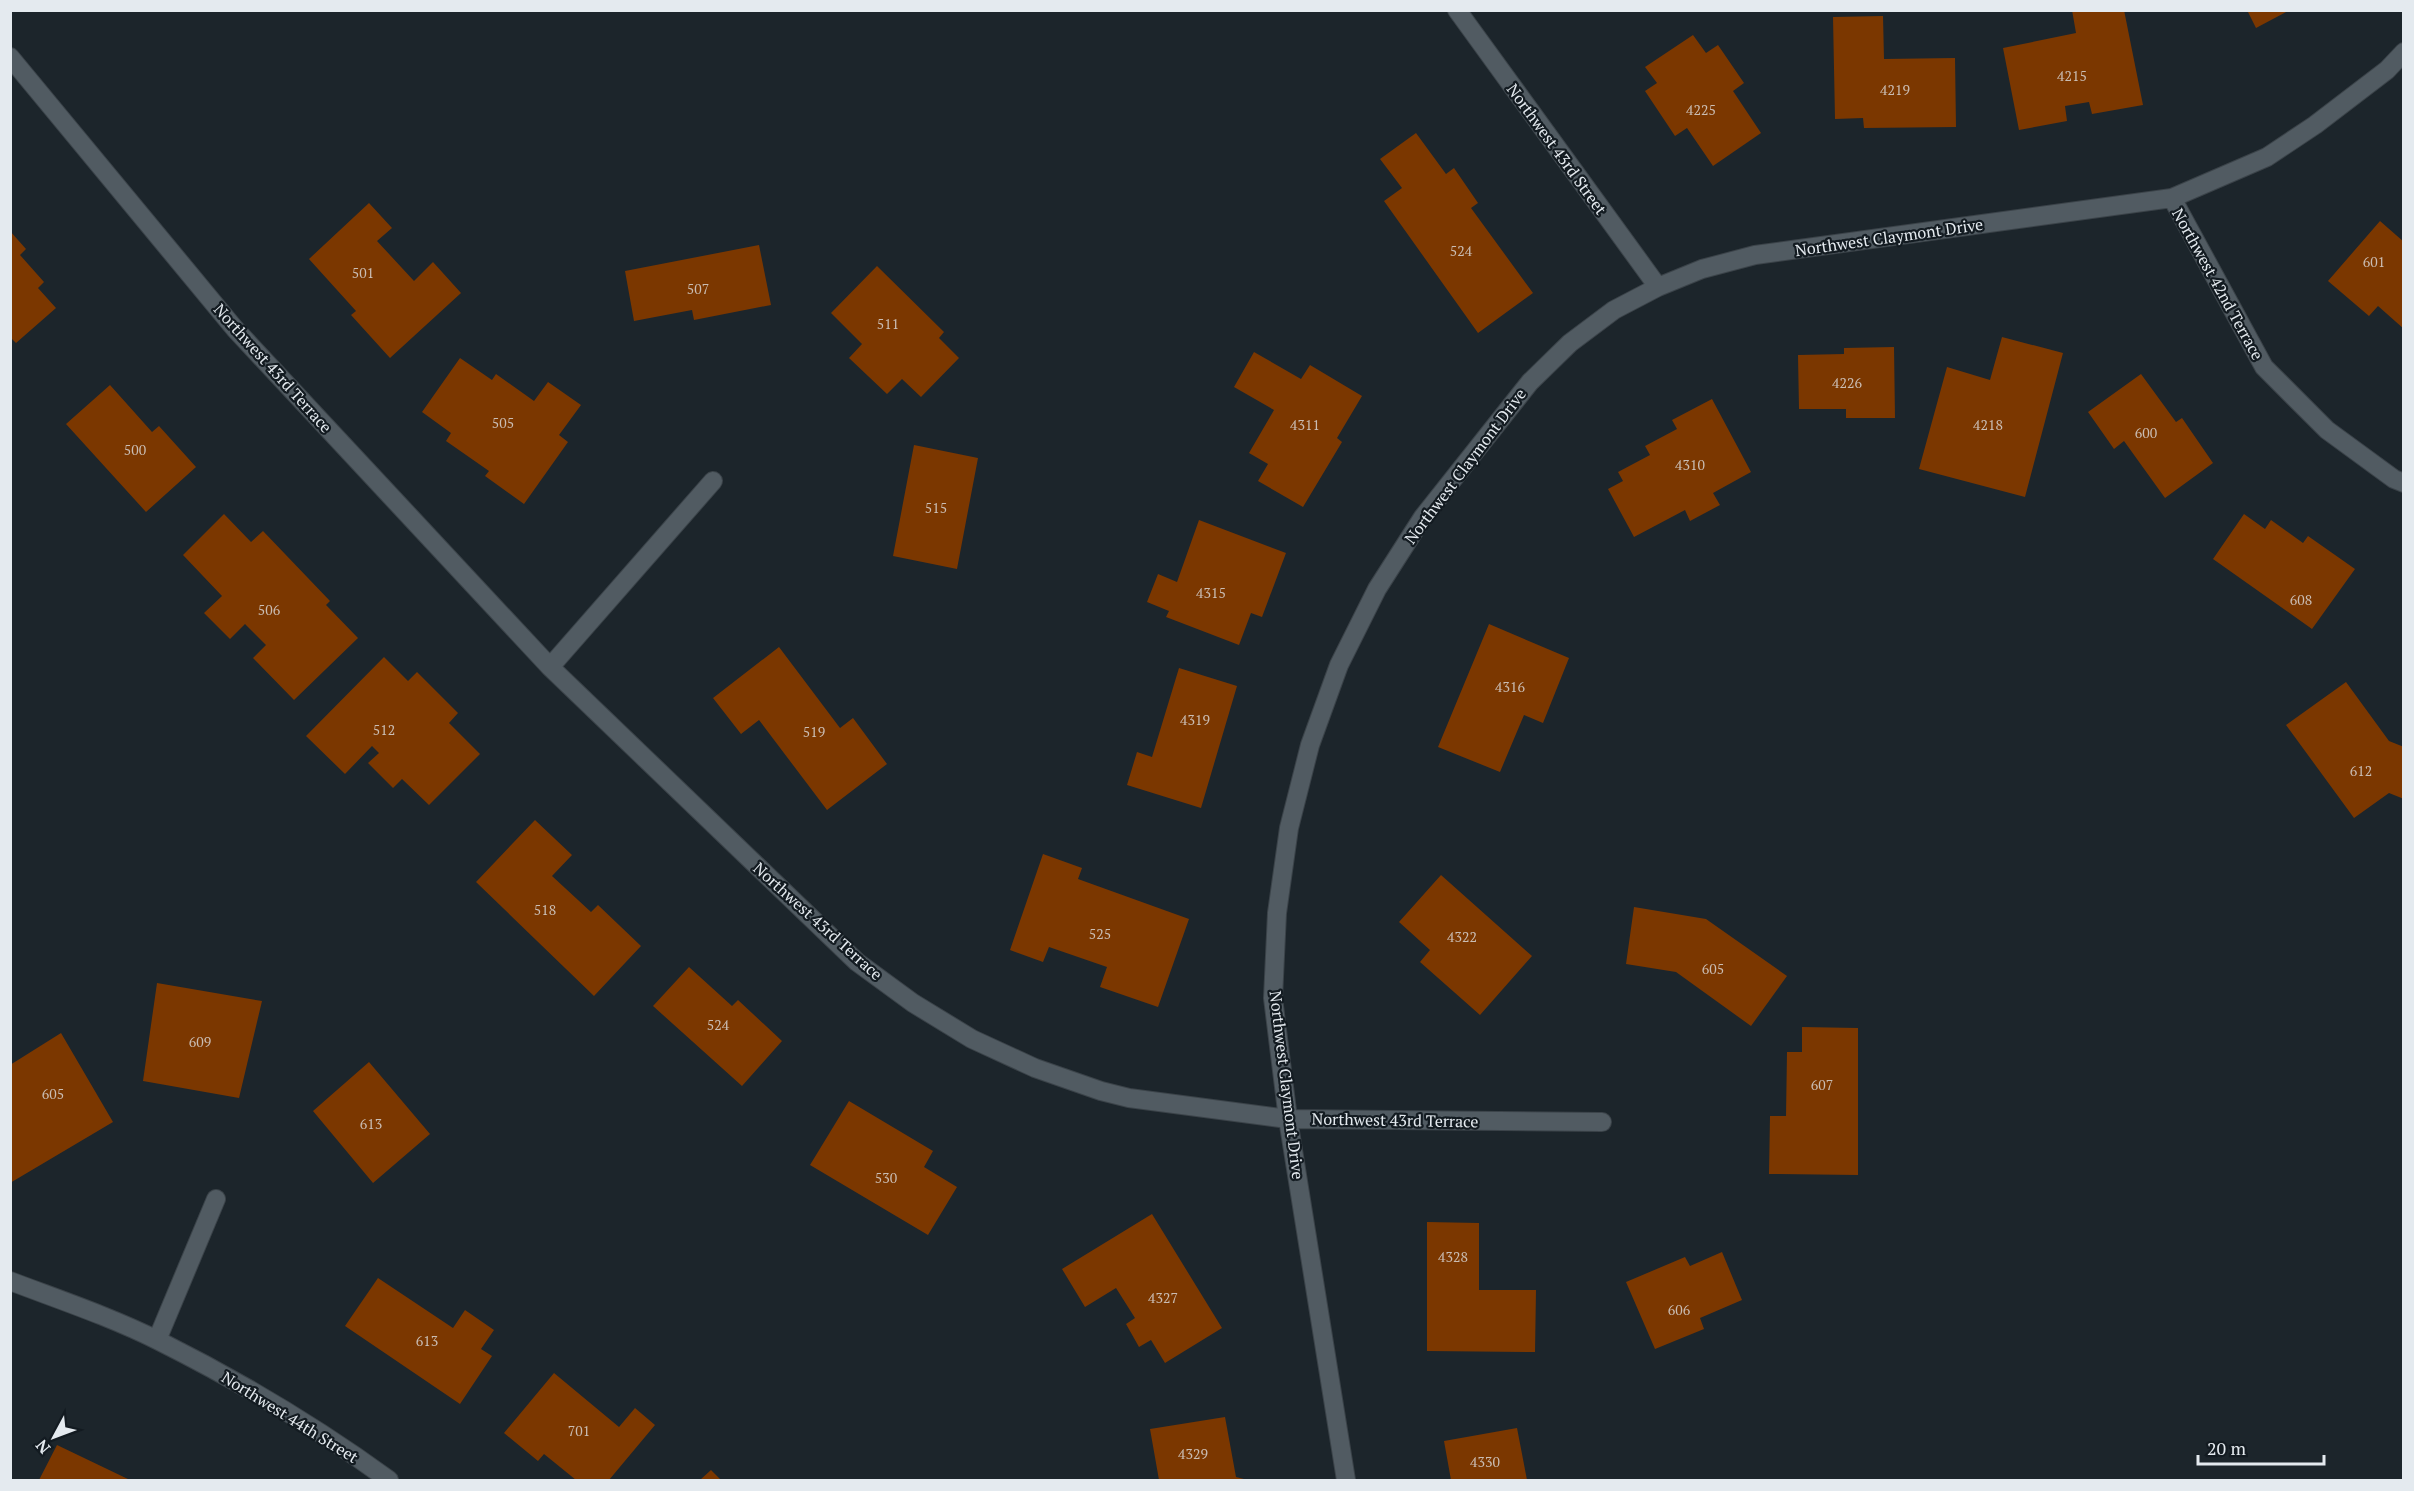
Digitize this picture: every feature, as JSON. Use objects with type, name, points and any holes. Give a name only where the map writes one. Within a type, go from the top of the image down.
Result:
[{"type":"street","name":"Northwest 43rd Street","points":[[1456,10],[1658,287]]},
{"type":"street","name":"Northwest Claymont Drive","points":[[1346,1480],[1288,1119],[1273,998],[1277,913],[1289,828],[1310,745],[1339,665],[1377,589],[1423,516],[1530,382],[1579,336],[1614,310],[1658,287],[1702,269],[1755,255],[2172,198],[2267,158],[2387,70],[2403,52]]},
{"type":"street","name":"Northwest 43rd Terrace","points":[[10,57],[235,329],[550,667],[857,962],[913,1003],[972,1039],[1035,1068],[1101,1091],[1129,1098],[1288,1119],[1602,1122]]},
{"type":"street","name":"Northwest 42nd Terrace","points":[[2172,198],[2264,367],[2327,430],[2394,479],[2403,483]]},
{"type":"street","points":[[550,667],[713,481]]},
{"type":"street","points":[[157,1340],[216,1198]]},
{"type":"street","name":"Northwest 44th Street","points":[[10,1281],[88,1310],[157,1340],[262,1396],[343,1447],[389,1480]]},
{"type":"building","points":[[2072,10],[2124,10],[2143,105],[2092,114],[2089,102],[2065,106],[2067,121],[2019,130],[2003,48],[2076,33]]},
{"type":"building","points":[[2247,10],[2290,10],[2256,28]]},
{"type":"building","points":[[1883,16],[1884,59],[1955,58],[1956,127],[1864,128],[1863,118],[1835,119],[1833,17]]},
{"type":"building","points":[[1693,35],[1706,53],[1718,45],[1744,83],[1733,91],[1761,133],[1713,166],[1687,128],[1675,136],[1645,91],[1657,83],[1645,67]]},
{"type":"building","points":[[1416,133],[1446,174],[1454,168],[1478,203],[1471,208],[1533,293],[1478,333],[1384,201],[1402,188],[1380,159]]},
{"type":"building","points":[[369,203],[392,228],[377,241],[414,281],[433,262],[461,293],[390,358],[351,315],[356,311],[309,259]]},
{"type":"building","points":[[2380,221],[2404,242],[2404,329],[2378,306],[2369,316],[2328,281]]},
{"type":"building","points":[[10,231],[26,249],[20,255],[44,282],[38,288],[56,308],[16,343],[10,337]]},
{"type":"building","points":[[759,245],[771,305],[694,320],[692,310],[634,321],[625,271]]},
{"type":"building","points":[[877,266],[944,332],[939,338],[959,358],[921,397],[902,379],[887,394],[849,358],[862,344],[831,313]]},
{"type":"building","points":[[2002,337],[2063,353],[2025,497],[1919,469],[1947,367],[1990,380]]},
{"type":"building","points":[[1894,347],[1895,418],[1846,418],[1846,409],[1799,409],[1798,355],[1844,354],[1844,348]]},
{"type":"building","points":[[1254,352],[1301,379],[1310,365],[1362,396],[1337,438],[1342,442],[1303,507],[1258,481],[1268,464],[1249,453],[1274,410],[1234,387]]},
{"type":"building","points":[[460,358],[492,380],[496,374],[534,401],[548,382],[581,405],[559,435],[568,442],[524,504],[485,476],[489,471],[446,441],[451,433],[422,412]]},
{"type":"building","points":[[2141,374],[2176,422],[2182,418],[2213,463],[2165,498],[2124,441],[2114,449],[2088,412]]},
{"type":"building","points":[[110,385],[152,432],[159,426],[196,467],[146,512],[66,424]]},
{"type":"building","points":[[1712,399],[1751,472],[1713,493],[1720,505],[1690,521],[1685,510],[1634,537],[1608,489],[1623,481],[1618,472],[1650,455],[1645,446],[1677,429],[1672,420]]},
{"type":"building","points":[[914,445],[978,458],[957,569],[893,556]]},
{"type":"building","points":[[224,514],[251,542],[263,531],[330,601],[326,605],[358,638],[294,700],[253,658],[266,645],[245,624],[230,639],[204,613],[222,596],[183,555]]},
{"type":"building","points":[[2244,514],[2265,529],[2271,520],[2303,543],[2308,536],[2355,569],[2312,629],[2213,559]]},
{"type":"building","points":[[1199,520],[1286,553],[1262,617],[1251,613],[1239,645],[1166,617],[1169,611],[1147,602],[1158,574],[1177,582]]},
{"type":"building","points":[[1489,624],[1569,658],[1543,723],[1524,715],[1500,772],[1438,747]]},
{"type":"building","points":[[779,647],[840,728],[853,718],[887,764],[827,810],[759,720],[741,734],[713,698]]},
{"type":"building","points":[[384,657],[408,681],[417,672],[458,713],[449,723],[480,754],[429,805],[402,779],[393,788],[368,763],[379,753],[372,746],[345,774],[306,736]]},
{"type":"building","points":[[1179,668],[1237,686],[1201,808],[1127,785],[1137,752],[1152,757]]},
{"type":"building","points":[[2346,682],[2389,741],[2404,747],[2404,799],[2389,793],[2354,818],[2286,725]]},
{"type":"building","points":[[535,820],[572,855],[552,876],[591,912],[598,905],[641,946],[594,996],[476,882]]},
{"type":"building","points":[[1043,854],[1082,868],[1078,879],[1189,919],[1158,1007],[1100,987],[1107,967],[1049,947],[1043,962],[1010,950]]},
{"type":"building","points":[[1441,875],[1532,956],[1480,1015],[1420,962],[1430,950],[1399,922]]},
{"type":"building","points":[[1634,907],[1706,919],[1787,976],[1751,1026],[1676,972],[1626,964]]},
{"type":"building","points":[[689,967],[732,1006],[738,1000],[782,1041],[742,1086],[653,1006]]},
{"type":"building","points":[[157,983],[262,1001],[239,1098],[143,1081]]},
{"type":"building","points":[[1802,1027],[1858,1028],[1858,1175],[1769,1174],[1770,1116],[1786,1116],[1787,1052],[1802,1052]]},
{"type":"building","points":[[61,1033],[113,1122],[10,1183],[10,1065]]},
{"type":"building","points":[[369,1062],[430,1134],[373,1183],[313,1111]]},
{"type":"building","points":[[849,1101],[933,1151],[924,1167],[957,1187],[928,1235],[810,1165]]},
{"type":"building","points":[[1152,1214],[1222,1328],[1165,1363],[1151,1340],[1139,1347],[1126,1324],[1135,1318],[1116,1288],[1085,1307],[1062,1269]]},
{"type":"building","points":[[1427,1222],[1479,1223],[1479,1290],[1536,1290],[1535,1352],[1427,1351]]},
{"type":"building","points":[[1722,1252],[1742,1300],[1700,1318],[1704,1329],[1655,1349],[1626,1282],[1685,1257],[1690,1266]]},
{"type":"building","points":[[378,1278],[453,1328],[465,1310],[494,1330],[481,1349],[492,1356],[460,1404],[345,1326]]},
{"type":"building","points":[[554,1373],[619,1427],[635,1408],[655,1425],[609,1480],[576,1480],[544,1454],[538,1461],[504,1433]]},
{"type":"building","points":[[1225,1417],[1236,1477],[1248,1480],[1159,1480],[1150,1429]]},
{"type":"building","points":[[1517,1428],[1527,1480],[1451,1480],[1444,1441]]},
{"type":"building","points":[[57,1445],[130,1480],[39,1480]]},
{"type":"building","points":[[711,1470],[721,1480],[700,1480]]}]
